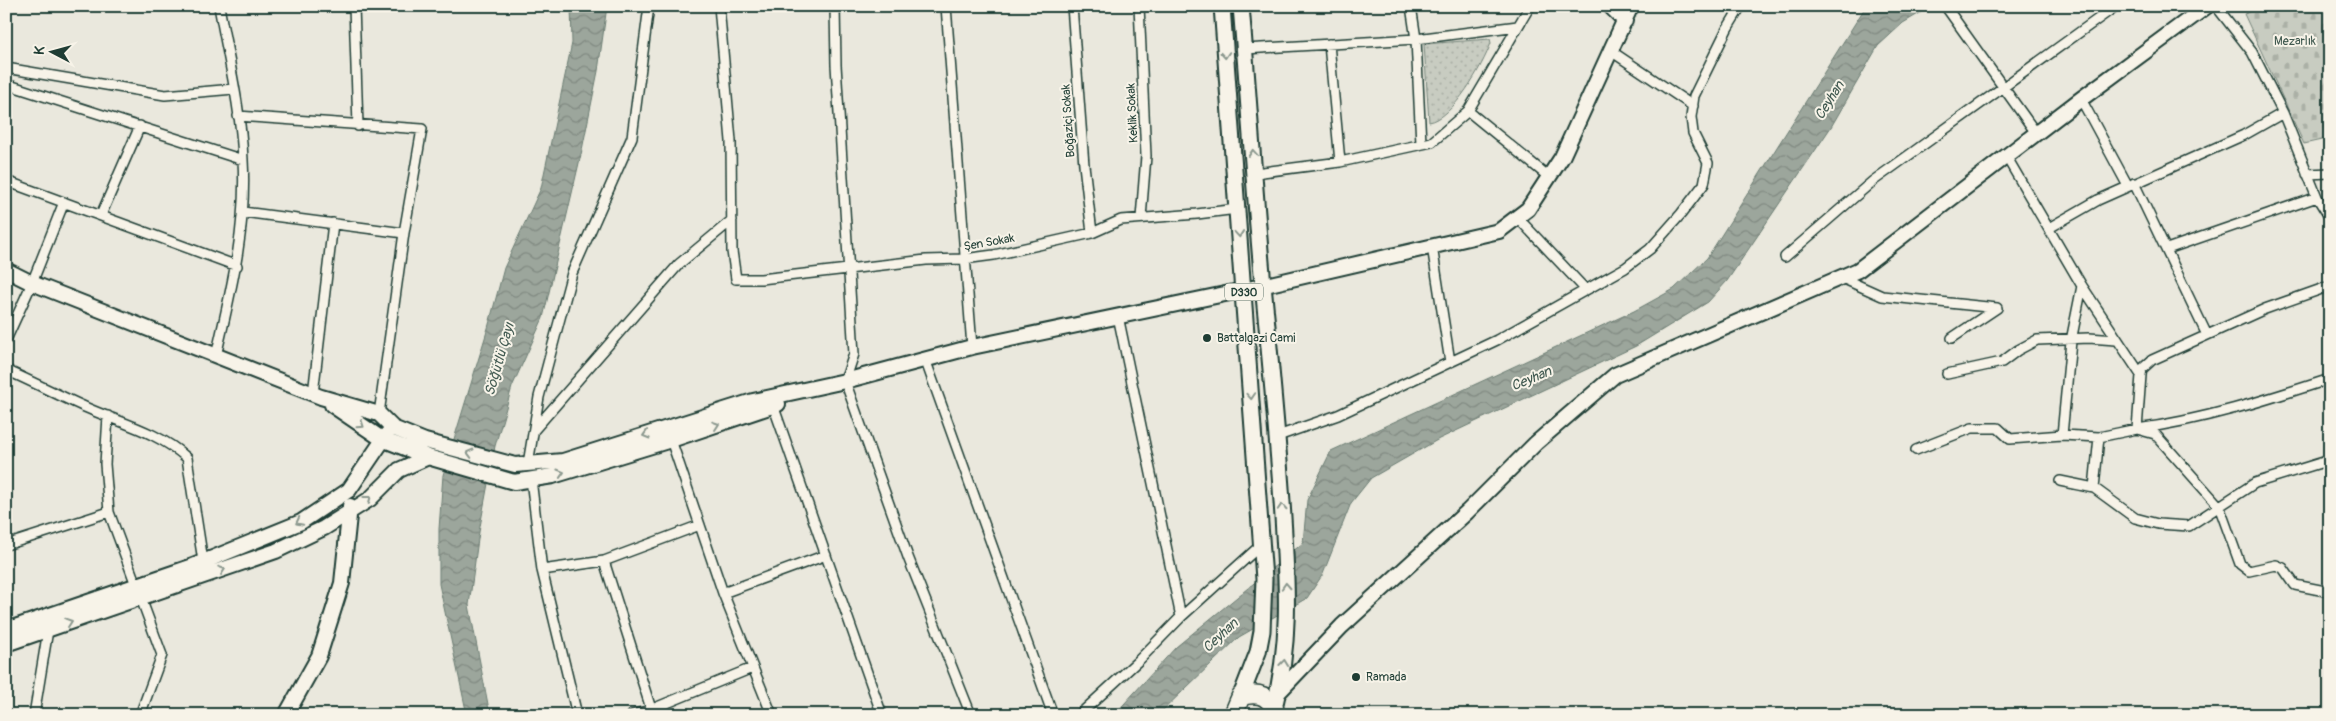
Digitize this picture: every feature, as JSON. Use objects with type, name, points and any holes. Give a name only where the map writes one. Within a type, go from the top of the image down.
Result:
[{"type":"highway","points":[[1241,696],[1251,693],[1265,696],[1275,706]]},
{"type":"highway","name":"D330","points":[[1233,715],[1241,696]]},
{"type":"main road","name":"D330","points":[[1222,6],[1264,579],[1262,631],[1258,652],[1241,696]]},
{"type":"main road","name":"D330","points":[[1241,6],[1263,284],[1278,436],[1288,616],[1284,668],[1275,706]]},
{"type":"street","points":[[216,356],[237,266],[243,212],[243,160],[238,116],[219,6]]},
{"type":"street","points":[[354,6],[358,126]]},
{"type":"street","points":[[522,465],[534,430],[539,397],[572,273],[632,137],[649,6]]},
{"type":"street","points":[[534,430],[679,264],[732,220],[732,141],[719,6]]},
{"type":"street","points":[[835,6],[854,354],[845,381],[908,557],[971,715]]},
{"type":"street","points":[[946,6],[972,347]]},
{"type":"street","name":"Boğaziçi Sokak","points":[[1072,6],[1084,165],[1092,233]]},
{"type":"street","name":"Keklik Sokak","points":[[1139,6],[1146,156],[1141,218]]},
{"type":"street","points":[[1411,6],[1416,39],[1421,144]]},
{"type":"street","points":[[1255,173],[1340,162],[1432,142],[1468,111],[1530,6]]},
{"type":"street","points":[[1610,6],[1624,21]]},
{"type":"street","points":[[6,270],[32,283],[317,396],[379,414],[393,428],[425,441],[522,465],[563,461],[753,401],[845,381],[972,347],[1244,290],[1263,284],[1499,231],[1528,209],[1562,157],[1631,6]]},
{"type":"street","points":[[1278,436],[1338,415],[1497,340],[1626,268],[1650,249],[1704,184],[1708,163],[1692,133],[1690,117],[1694,96],[1741,6]]},
{"type":"street","points":[[1785,257],[1873,181],[2116,6]]},
{"type":"street","points":[[1275,706],[1342,626],[1467,512],[1536,443],[1615,375],[1858,270],[2036,133],[2206,6]]},
{"type":"street","points":[[2216,6],[2252,52],[2283,113],[2316,197],[2330,218]]},
{"type":"street","points":[[1946,7],[2036,133]]},
{"type":"street","points":[[1244,49],[1416,39],[1518,26]]},
{"type":"street","points":[[1329,44],[1340,162]]},
{"type":"street","points":[[1611,51],[1692,106]]},
{"type":"street","points":[[6,68],[166,95],[234,89]]},
{"type":"street","points":[[6,84],[243,160]]},
{"type":"street","points":[[2081,99],[2167,249],[2207,335]]},
{"type":"street","points":[[1468,111],[1549,177]]},
{"type":"street","points":[[2049,228],[2131,184],[2244,135],[2283,113]]},
{"type":"street","points":[[238,116],[358,126],[422,129],[404,233],[379,414]]},
{"type":"street","points":[[101,215],[140,126]]},
{"type":"street","points":[[2006,156],[2082,286],[2116,340],[2141,374]]},
{"type":"street","points":[[2308,174],[2330,173]]},
{"type":"street","points":[[6,181],[237,266]]},
{"type":"street","points":[[2167,249],[2316,197]]},
{"type":"street","points":[[6,340],[32,283],[64,202]]},
{"type":"street","name":"Şen Sokak","points":[[732,220],[732,251],[736,279],[740,279],[848,270],[926,260],[964,259],[1092,233],[1121,220],[1237,209]]},
{"type":"street","points":[[243,212],[404,233]]},
{"type":"street","points":[[1517,217],[1586,290]]},
{"type":"street","points":[[317,396],[333,224]]},
{"type":"street","points":[[1432,246],[1450,362]]},
{"type":"street","points":[[1842,278],[1882,296],[1997,308],[1952,338]]},
{"type":"street","points":[[2062,435],[2071,341],[2082,286]]},
{"type":"street","points":[[2137,430],[2142,369],[2152,360],[2265,308],[2330,286]]},
{"type":"street","points":[[1118,316],[1180,617]]},
{"type":"street","points":[[1947,374],[2002,362],[2018,350],[2037,340],[2071,341],[2089,338],[2116,340]]},
{"type":"street","points":[[924,359],[1053,715]]},
{"type":"street","points":[[6,370],[151,434],[177,449],[187,458],[203,561]]},
{"type":"street","points":[[1916,450],[1972,428],[1998,428],[2010,438],[2062,435],[2099,436],[2137,430],[2238,408],[2330,379]]},
{"type":"street","points":[[317,396],[382,439],[428,457],[514,482],[554,476],[671,440],[845,381]]},
{"type":"street","points":[[773,406],[882,715]]},
{"type":"street","points":[[108,416],[105,464],[109,512],[162,655],[140,715]]},
{"type":"street","points":[[6,644],[48,630],[203,561],[301,522],[349,490],[382,439],[393,428]]},
{"type":"street","points":[[2137,430],[2155,434],[2219,506],[2240,564],[2249,571],[2276,565],[2283,568],[2296,585],[2330,592]]},
{"type":"street","points":[[2094,488],[2099,436]]},
{"type":"street","points":[[671,440],[723,593],[772,715]]},
{"type":"street","points":[[6,630],[276,551],[324,528],[370,499],[399,470],[428,457]]},
{"type":"street","points":[[2060,481],[2094,488],[2135,518],[2158,524],[2190,526],[2255,483],[2330,460]]},
{"type":"street","points":[[531,479],[542,570],[578,715]]},
{"type":"street","points":[[286,715],[322,647],[342,583],[350,511],[349,490]]},
{"type":"street","points":[[6,545],[109,512]]},
{"type":"street","points":[[542,570],[604,561],[700,525]]},
{"type":"street","points":[[1079,715],[1139,660],[1180,617],[1262,544]]},
{"type":"street","points":[[723,593],[826,555]]},
{"type":"street","points":[[604,561],[652,712]]},
{"type":"street","points":[[34,715],[48,630]]},
{"type":"street","points":[[632,715],[652,712],[752,668]]},
{"type":"green space","name":"Mezarlık","points":[[2265,6],[2330,6],[2330,138],[2304,144],[2244,14]]},
{"type":"green space","points":[[1490,39],[1491,43],[1487,53],[1466,90],[1448,111],[1438,119],[1429,122],[1424,44]]},
{"type":"water","name":"Söğütlü Çayı","points":[[571,6],[607,6],[598,71],[582,150],[543,318],[512,387],[495,446],[479,532],[469,605],[490,715],[467,715],[439,584],[439,529],[443,475],[488,328],[504,268],[541,188],[572,43]]},
{"type":"water","name":"Ceyhan","points":[[1866,6],[1932,6],[1903,23],[1878,46],[1831,127],[1727,281],[1708,302],[1636,346],[1439,439],[1371,478],[1351,503],[1323,574],[1307,598],[1239,637],[1158,715],[1114,715],[1176,647],[1303,543],[1307,500],[1331,451],[1634,311],[1674,289],[1707,258]]},
{"type":"place","name":"Battalgazi Cami","points":[[1207,338]]},
{"type":"place","name":"Ramada","points":[[1356,677]]}]
